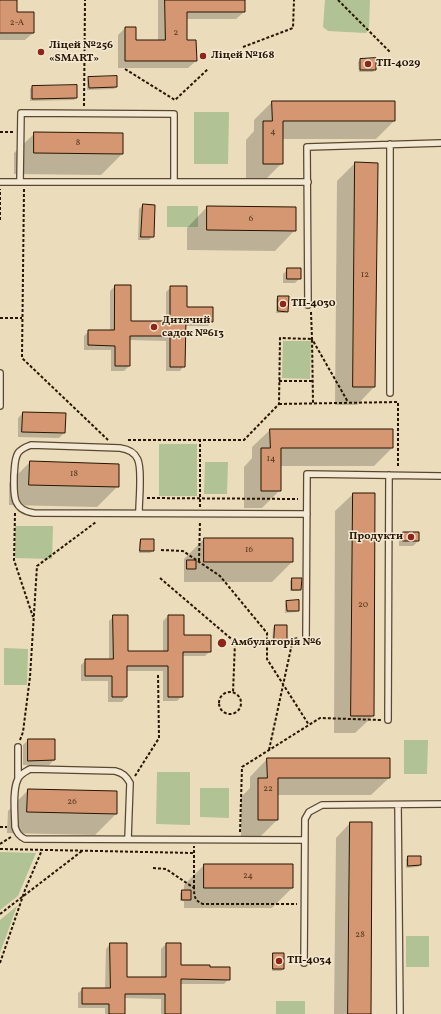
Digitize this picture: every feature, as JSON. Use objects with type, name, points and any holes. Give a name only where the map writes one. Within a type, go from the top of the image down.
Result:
[{"type":"lane","points":[[22,182],[21,113],[174,114],[174,182]]},
{"type":"lane","points":[[308,305],[307,147],[441,143]]},
{"type":"lane","points":[[390,144],[390,393]]},
{"type":"lane","points":[[0,182],[308,182]]},
{"type":"lane","points":[[0,373],[0,406]]},
{"type":"lane","points":[[139,513],[140,466],[138,460],[131,451],[117,448],[31,445],[20,450],[15,460],[15,500],[18,505],[28,512],[200,514],[307,514]]},
{"type":"lane","points":[[306,637],[307,474],[441,476]]},
{"type":"lane","points":[[388,720],[389,475]]},
{"type":"lane","points":[[18,747],[18,779]]},
{"type":"lane","points":[[128,839],[130,783],[122,773],[115,771],[30,769],[22,773],[18,779],[15,787],[14,826],[16,833],[25,839],[305,840]]},
{"type":"lane","points":[[398,804],[400,1014]]},
{"type":"lane","points":[[304,963],[305,819],[309,812],[322,805],[441,804]]},
{"type":"path","points":[[84,114],[85,0]]},
{"type":"path","points":[[243,47],[294,28],[294,0]]},
{"type":"path","points":[[338,0],[390,52]]},
{"type":"path","points":[[125,69],[175,100],[208,69]]},
{"type":"path","points":[[0,132],[21,132]]},
{"type":"path","points":[[0,182],[0,220]]},
{"type":"path","points":[[22,182],[22,358],[117,448]]},
{"type":"path","points":[[308,305],[311,310],[313,403]]},
{"type":"path","points":[[0,318],[22,318]]},
{"type":"path","points":[[279,404],[280,338],[312,339]]},
{"type":"path","points":[[312,339],[348,403]]},
{"type":"path","points":[[279,381],[313,381]]},
{"type":"path","points":[[124,440],[244,440],[279,404],[398,402],[398,475]]},
{"type":"path","points":[[199,562],[200,440]]},
{"type":"path","points":[[140,498],[307,499]]},
{"type":"path","points":[[15,500],[14,560],[34,619]]},
{"type":"path","points":[[18,747],[23,732],[30,677],[37,566],[108,513]]},
{"type":"path","points":[[161,550],[183,551],[220,576],[267,634],[267,659],[310,725]]},
{"type":"path","points":[[160,578],[235,642],[233,693]]},
{"type":"path","points":[[269,750],[293,639],[306,637]]},
{"type":"path","points":[[130,783],[159,738],[158,674]]},
{"type":"path","points":[[233,693],[237,695],[241,701],[240,708],[234,714],[227,714],[219,707],[219,700],[223,694],[233,693]]},
{"type":"path","points":[[240,839],[242,767],[320,718],[388,720]]},
{"type":"path","points":[[0,844],[16,833]]},
{"type":"path","points":[[194,839],[194,897],[198,902],[203,904],[305,904]]},
{"type":"path","points":[[0,963],[23,897],[46,840]]},
{"type":"path","points":[[0,849],[194,853]]},
{"type":"path","points":[[0,914],[83,851]]},
{"type":"path","points":[[153,868],[166,869],[194,888]]},
{"type":"green space","points":[[325,0],[370,0],[369,27],[366,33],[328,31],[323,27]]},
{"type":"green space","points":[[194,112],[229,112],[228,164],[194,164]]},
{"type":"green space","points":[[167,206],[198,206],[198,227],[167,227]]},
{"type":"green space","points":[[283,341],[311,341],[310,379],[282,378]]},
{"type":"green space","points":[[159,444],[197,444],[197,496],[159,496]]},
{"type":"green space","points":[[205,462],[228,462],[227,494],[204,494]]},
{"type":"green space","points":[[15,526],[53,526],[52,559],[15,558]]},
{"type":"green space","points":[[4,648],[28,649],[27,685],[4,685]]},
{"type":"green space","points":[[404,740],[428,740],[427,774],[404,774]]},
{"type":"green space","points":[[157,772],[190,772],[190,825],[156,824]]},
{"type":"green space","points":[[200,788],[229,788],[229,818],[200,817]]},
{"type":"green space","points":[[0,852],[36,853],[18,896],[0,910]]},
{"type":"green space","points":[[17,906],[0,953],[0,920]]},
{"type":"green space","points":[[406,936],[429,936],[429,967],[406,967]]},
{"type":"green space","points":[[276,1001],[305,1001],[305,1014],[276,1014]]},
{"type":"building","points":[[0,0],[17,0],[17,12],[34,12],[34,33],[0,33]]},
{"type":"building","points":[[165,0],[245,0],[245,12],[187,12],[187,40],[196,40],[197,61],[125,61],[125,27],[136,27],[136,40],[165,40]]},
{"type":"building","name":"ТП-4029","points":[[376,58],[376,70],[360,70],[360,59]]},
{"type":"building","points":[[117,76],[117,87],[89,88],[88,77]]},
{"type":"building","points":[[77,85],[77,98],[32,99],[32,86]]},
{"type":"building","points":[[272,101],[395,101],[395,121],[283,121],[283,164],[263,164],[263,121],[272,121]]},
{"type":"building","points":[[34,132],[123,133],[123,154],[34,153]]},
{"type":"building","points":[[355,162],[378,163],[375,387],[353,387]]},
{"type":"building","points":[[143,204],[155,205],[154,237],[141,237]]},
{"type":"building","points":[[207,206],[296,207],[296,231],[207,230]]},
{"type":"building","points":[[287,268],[301,268],[301,279],[287,279]]},
{"type":"building","points":[[115,285],[131,285],[131,321],[170,321],[170,286],[187,286],[187,307],[213,307],[213,322],[186,321],[185,367],[170,367],[170,336],[130,336],[130,366],[115,366],[115,346],[88,345],[88,330],[114,330]]},
{"type":"building","name":"ТП-4030","points":[[278,296],[289,296],[288,312],[278,311]]},
{"type":"building","points":[[23,412],[66,413],[65,433],[22,432]]},
{"type":"building","points":[[270,429],[393,429],[393,448],[281,448],[281,491],[261,491],[261,448],[270,448]]},
{"type":"building","points":[[30,461],[119,464],[119,487],[29,485]]},
{"type":"building","points":[[353,493],[375,493],[374,716],[351,716]]},
{"type":"building","name":"Продукти","points":[[403,532],[419,532],[419,541],[403,541]]},
{"type":"building","points":[[204,538],[293,538],[293,562],[204,562]]},
{"type":"building","points":[[141,539],[154,539],[154,551],[140,551]]},
{"type":"building","points":[[187,560],[196,560],[196,569],[187,569]]},
{"type":"building","points":[[292,578],[302,578],[301,590],[292,590]]},
{"type":"building","points":[[299,600],[299,611],[287,611],[286,601]]},
{"type":"building","points":[[113,615],[128,615],[128,651],[168,651],[168,615],[184,615],[184,635],[211,635],[211,652],[183,652],[183,697],[168,697],[168,666],[127,666],[127,697],[112,697],[112,676],[85,676],[85,659],[113,659]]},
{"type":"building","points":[[275,625],[287,625],[287,642],[274,642]]},
{"type":"building","points":[[28,739],[55,739],[55,760],[28,761]]},
{"type":"building","points":[[267,758],[390,758],[390,778],[278,778],[278,820],[258,820],[258,778],[267,778]]},
{"type":"building","points":[[28,789],[117,791],[117,814],[27,812]]},
{"type":"building","points":[[350,822],[372,822],[371,1014],[348,1014]]},
{"type":"building","points":[[408,856],[421,856],[421,865],[408,866]]},
{"type":"building","points":[[204,864],[293,864],[293,888],[204,888]]},
{"type":"building","points":[[182,890],[191,890],[191,900],[182,900]]},
{"type":"building","points":[[110,943],[127,943],[127,977],[166,977],[166,943],[181,943],[181,965],[230,967],[230,980],[181,979],[181,1014],[165,1014],[165,994],[125,994],[125,1014],[109,1014],[109,1004],[82,1004],[82,988],[110,988]]},
{"type":"building","name":"ТП-4034","points":[[273,953],[284,953],[284,969],[273,969]]},
{"type":"place","name":"Ліцей №256 «SMART»","points":[[41,52]]},
{"type":"place","name":"Ліцей №168","points":[[203,56]]},
{"type":"place","name":"ТП-4029","points":[[368,64]]},
{"type":"place","name":"ТП-4030","points":[[283,304]]},
{"type":"place","name":"Дитячий садок №613","points":[[154,327]]},
{"type":"place","name":"Продукти","points":[[411,537]]},
{"type":"place","name":"Амбулаторія №6","points":[[222,643]]},
{"type":"place","name":"ТП-4034","points":[[279,961]]}]
